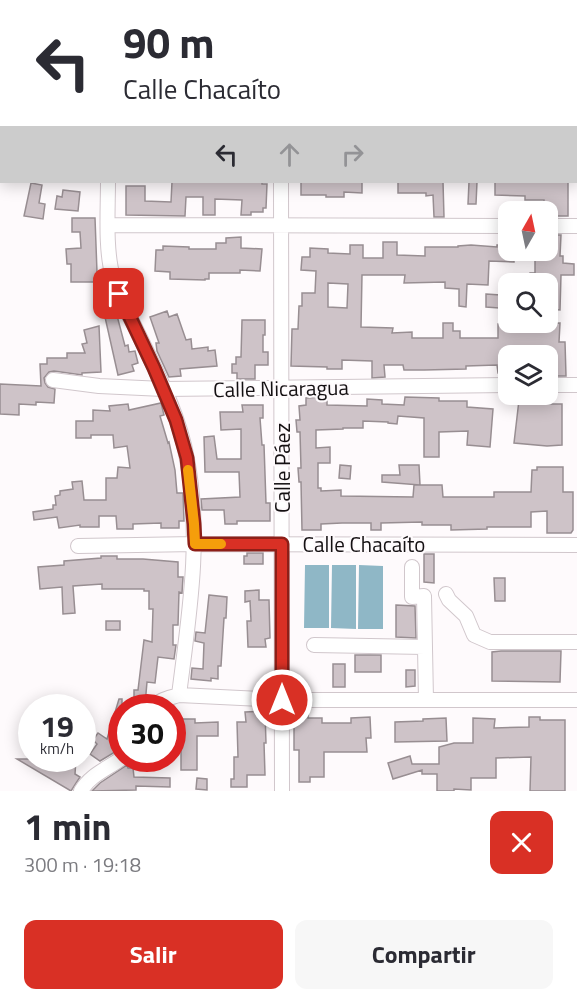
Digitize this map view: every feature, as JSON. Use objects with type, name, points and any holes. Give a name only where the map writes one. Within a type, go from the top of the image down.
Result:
[{"type":"street","points":[[108,183],[112,277],[176,420],[187,458],[195,544],[190,612],[179,694]]},
{"type":"street","name":"Calle Páez","points":[[282,183],[282,791]]},
{"type":"street","points":[[108,225],[498,226]]},
{"type":"street","points":[[558,226],[577,226]]},
{"type":"street","name":"Calle Nicaragua","points":[[53,380],[99,386],[163,389],[498,385]]},
{"type":"street","points":[[558,385],[577,386]]},
{"type":"street","name":"Calle Chacaíto","points":[[78,546],[577,545]]},
{"type":"street","points":[[412,567],[412,597],[424,597],[426,700]]},
{"type":"street","points":[[446,594],[449,600],[466,616],[474,635],[484,640],[490,642],[577,642]]},
{"type":"street","points":[[314,645],[425,647]]},
{"type":"street","points":[[186,695],[282,700],[577,700]]},
{"type":"street","points":[[81,791],[91,778],[108,767]]},
{"type":"water","points":[[305,565],[329,565],[329,628],[304,628]]},
{"type":"water","points":[[332,565],[356,565],[356,629],[331,628]]},
{"type":"water","points":[[359,565],[383,566],[383,629],[358,629]]},
{"type":"building","points":[[31,183],[42,185],[39,203],[45,204],[43,219],[24,216]]},
{"type":"building","points":[[172,183],[267,184],[266,208],[263,208],[263,212],[241,215],[242,200],[215,199],[215,215],[203,215],[203,197],[186,197],[185,216],[126,215],[126,186],[145,186],[145,201],[171,202]]},
{"type":"building","points":[[301,183],[362,183],[362,193],[344,192],[344,197],[301,195]]},
{"type":"building","points":[[398,183],[443,183],[444,217],[434,217],[433,195],[398,193]]},
{"type":"building","points":[[469,183],[477,183],[476,204],[468,204]]},
{"type":"building","points":[[495,183],[568,183],[568,216],[558,216],[558,201],[525,200],[525,196],[495,195]]},
{"type":"building","points":[[63,190],[80,192],[78,211],[55,209],[57,196],[62,197]]},
{"type":"building","points":[[72,218],[95,218],[97,272],[103,272],[105,282],[71,282],[71,264],[67,264],[66,249],[81,248],[80,232],[72,232]]},
{"type":"building","points":[[558,235],[561,235],[560,256],[563,256],[563,263],[574,264],[574,275],[561,275],[560,310],[558,310],[558,273],[535,273],[535,261],[558,261]]},
{"type":"building","points":[[241,237],[241,248],[262,249],[260,271],[209,273],[209,279],[205,280],[170,279],[170,272],[155,271],[156,250],[163,250],[163,246],[216,249],[216,243],[226,243],[226,238]]},
{"type":"building","points":[[383,242],[397,242],[397,255],[425,256],[425,247],[471,245],[497,247],[498,245],[498,261],[514,262],[489,261],[488,285],[467,284],[466,307],[459,306],[459,289],[445,288],[445,282],[404,283],[405,275],[362,275],[361,327],[393,328],[392,333],[412,332],[412,338],[443,338],[443,323],[453,323],[453,331],[460,331],[460,338],[498,338],[498,333],[558,333],[558,323],[560,323],[559,342],[565,342],[566,376],[558,376],[558,345],[498,345],[498,373],[497,365],[466,366],[466,369],[404,370],[403,365],[384,365],[385,377],[372,378],[372,361],[342,360],[342,369],[291,366],[292,329],[298,329],[302,293],[315,293],[316,271],[301,270],[302,257],[310,257],[310,248],[328,249],[328,253],[350,254],[350,245],[363,245],[363,258],[383,258]],"holes":[[[328,283],[348,284],[347,308],[328,307]]]},
{"type":"building","points":[[108,293],[115,308],[125,346],[128,345],[129,352],[135,351],[138,363],[132,365],[134,371],[118,375],[105,317],[102,317],[98,298]]},
{"type":"building","points":[[486,294],[498,295],[498,308],[486,307]]},
{"type":"building","points":[[167,311],[169,317],[177,314],[186,340],[191,339],[192,349],[208,347],[208,351],[215,350],[217,366],[180,369],[181,376],[169,377],[157,351],[156,343],[159,343],[150,317]]},
{"type":"building","points":[[242,320],[265,320],[263,352],[268,352],[268,365],[255,365],[255,379],[237,379],[237,373],[232,373],[232,364],[236,364],[236,357],[241,357]]},
{"type":"building","points":[[99,326],[101,372],[82,373],[82,375],[49,372],[44,378],[48,387],[55,389],[54,403],[19,404],[19,415],[0,414],[0,384],[41,386],[40,364],[47,364],[47,358],[67,358],[67,353],[85,353],[82,344],[87,343],[84,330]]},
{"type":"building","points":[[322,397],[322,399],[327,399],[327,405],[367,406],[367,399],[382,400],[382,404],[404,405],[405,397],[439,398],[439,401],[467,401],[467,407],[493,409],[490,447],[467,445],[468,431],[439,432],[439,457],[424,457],[424,418],[398,416],[397,424],[363,421],[363,428],[316,430],[316,448],[330,447],[330,463],[318,463],[318,488],[321,488],[321,491],[341,490],[341,496],[413,497],[414,485],[442,485],[443,497],[494,497],[494,492],[531,492],[532,470],[537,470],[537,467],[563,467],[563,492],[573,492],[573,530],[571,533],[547,533],[547,511],[531,512],[531,527],[451,530],[451,525],[422,525],[422,522],[381,523],[381,530],[371,530],[371,523],[342,523],[321,524],[321,530],[302,530],[301,482],[299,482],[298,468],[301,468],[300,432],[297,432],[296,420],[300,420],[299,406],[306,405],[306,398]]},
{"type":"building","points":[[161,403],[164,415],[160,416],[169,442],[177,493],[183,493],[184,521],[179,521],[179,528],[161,528],[161,523],[133,524],[133,529],[117,529],[116,516],[99,516],[99,527],[80,527],[80,525],[59,528],[57,517],[34,520],[33,512],[53,509],[53,505],[56,505],[55,496],[60,495],[60,491],[73,489],[72,482],[82,481],[84,500],[106,500],[106,478],[117,478],[118,467],[130,468],[127,446],[114,448],[113,435],[76,438],[76,421],[93,421],[93,410],[110,411],[109,406],[128,404],[129,410]]},
{"type":"building","points":[[562,404],[562,445],[514,443],[518,405]]},
{"type":"building","points":[[242,405],[263,405],[263,418],[260,418],[262,445],[264,445],[266,503],[270,503],[270,521],[237,521],[237,524],[225,524],[224,510],[202,510],[201,499],[240,497],[239,472],[205,472],[204,437],[214,436],[217,459],[241,459],[241,429],[221,430],[220,412],[243,412]]},
{"type":"building","points":[[340,465],[351,466],[350,479],[339,478]]},
{"type":"building","points":[[399,465],[419,465],[420,485],[382,482],[382,475],[400,475]]},
{"type":"building","points":[[247,553],[263,553],[263,564],[244,564],[244,556],[247,556]]},
{"type":"building","points":[[424,554],[434,554],[434,583],[424,582]]},
{"type":"building","points":[[101,556],[117,556],[117,559],[178,562],[178,577],[183,577],[182,593],[179,592],[178,625],[173,625],[173,645],[176,645],[174,659],[158,657],[155,683],[147,682],[146,694],[134,694],[134,690],[138,690],[144,640],[152,642],[153,609],[149,609],[149,591],[102,589],[102,584],[73,586],[75,613],[63,614],[62,587],[40,589],[38,567],[64,565],[64,561],[101,558]]},
{"type":"building","points":[[494,578],[505,578],[505,601],[495,601]]},
{"type":"building","points":[[259,590],[259,600],[269,600],[270,638],[265,639],[266,647],[248,647],[247,621],[251,621],[250,601],[245,602],[245,591]]},
{"type":"building","points":[[209,595],[227,597],[221,666],[218,666],[218,679],[211,678],[211,681],[191,679],[192,668],[203,669],[204,643],[195,641],[196,632],[205,633]]},
{"type":"building","points":[[396,605],[415,606],[416,638],[396,637]]},
{"type":"building","points":[[106,621],[120,621],[120,630],[106,630]]},
{"type":"building","points":[[561,651],[560,682],[492,681],[492,652]]},
{"type":"building","points":[[355,655],[381,655],[381,672],[355,672]]},
{"type":"building","points":[[333,664],[345,664],[345,687],[333,687]]},
{"type":"building","points":[[406,670],[415,670],[415,686],[406,687]]},
{"type":"building","points":[[299,709],[308,709],[308,718],[322,718],[322,723],[351,723],[351,718],[370,717],[371,738],[366,738],[367,752],[324,752],[324,777],[310,777],[310,782],[299,782],[299,750],[294,750],[294,714]]},
{"type":"building","points":[[265,711],[265,775],[247,775],[247,787],[231,787],[231,779],[234,779],[234,757],[238,757],[237,722],[246,722],[245,712]]},
{"type":"building","points":[[529,717],[540,717],[540,720],[565,720],[565,791],[530,791],[531,757],[496,758],[496,778],[471,778],[471,790],[437,791],[437,774],[422,774],[422,770],[393,779],[388,763],[410,756],[412,764],[439,764],[439,747],[454,743],[473,743],[473,718],[495,719],[494,728],[529,727]]},
{"type":"building","points":[[446,718],[447,741],[395,742],[395,722]]},
{"type":"building","points":[[186,719],[195,719],[195,723],[218,722],[218,736],[197,736],[197,770],[186,770]]},
{"type":"building","points":[[98,733],[107,739],[108,736],[108,756],[100,761],[96,758],[96,736]]},
{"type":"building","points":[[39,772],[75,772],[80,777],[71,791]]},
{"type":"building","points":[[116,772],[133,772],[134,777],[170,778],[170,787],[136,786],[136,790],[92,791]]},
{"type":"building","points":[[197,778],[207,779],[207,790],[196,789]]},
{"type":"slow traffic","points":[[188,470],[195,544],[221,544]]},
{"type":"route","points":[[119,294],[176,420],[187,458],[195,544],[282,544],[282,700]]}]
